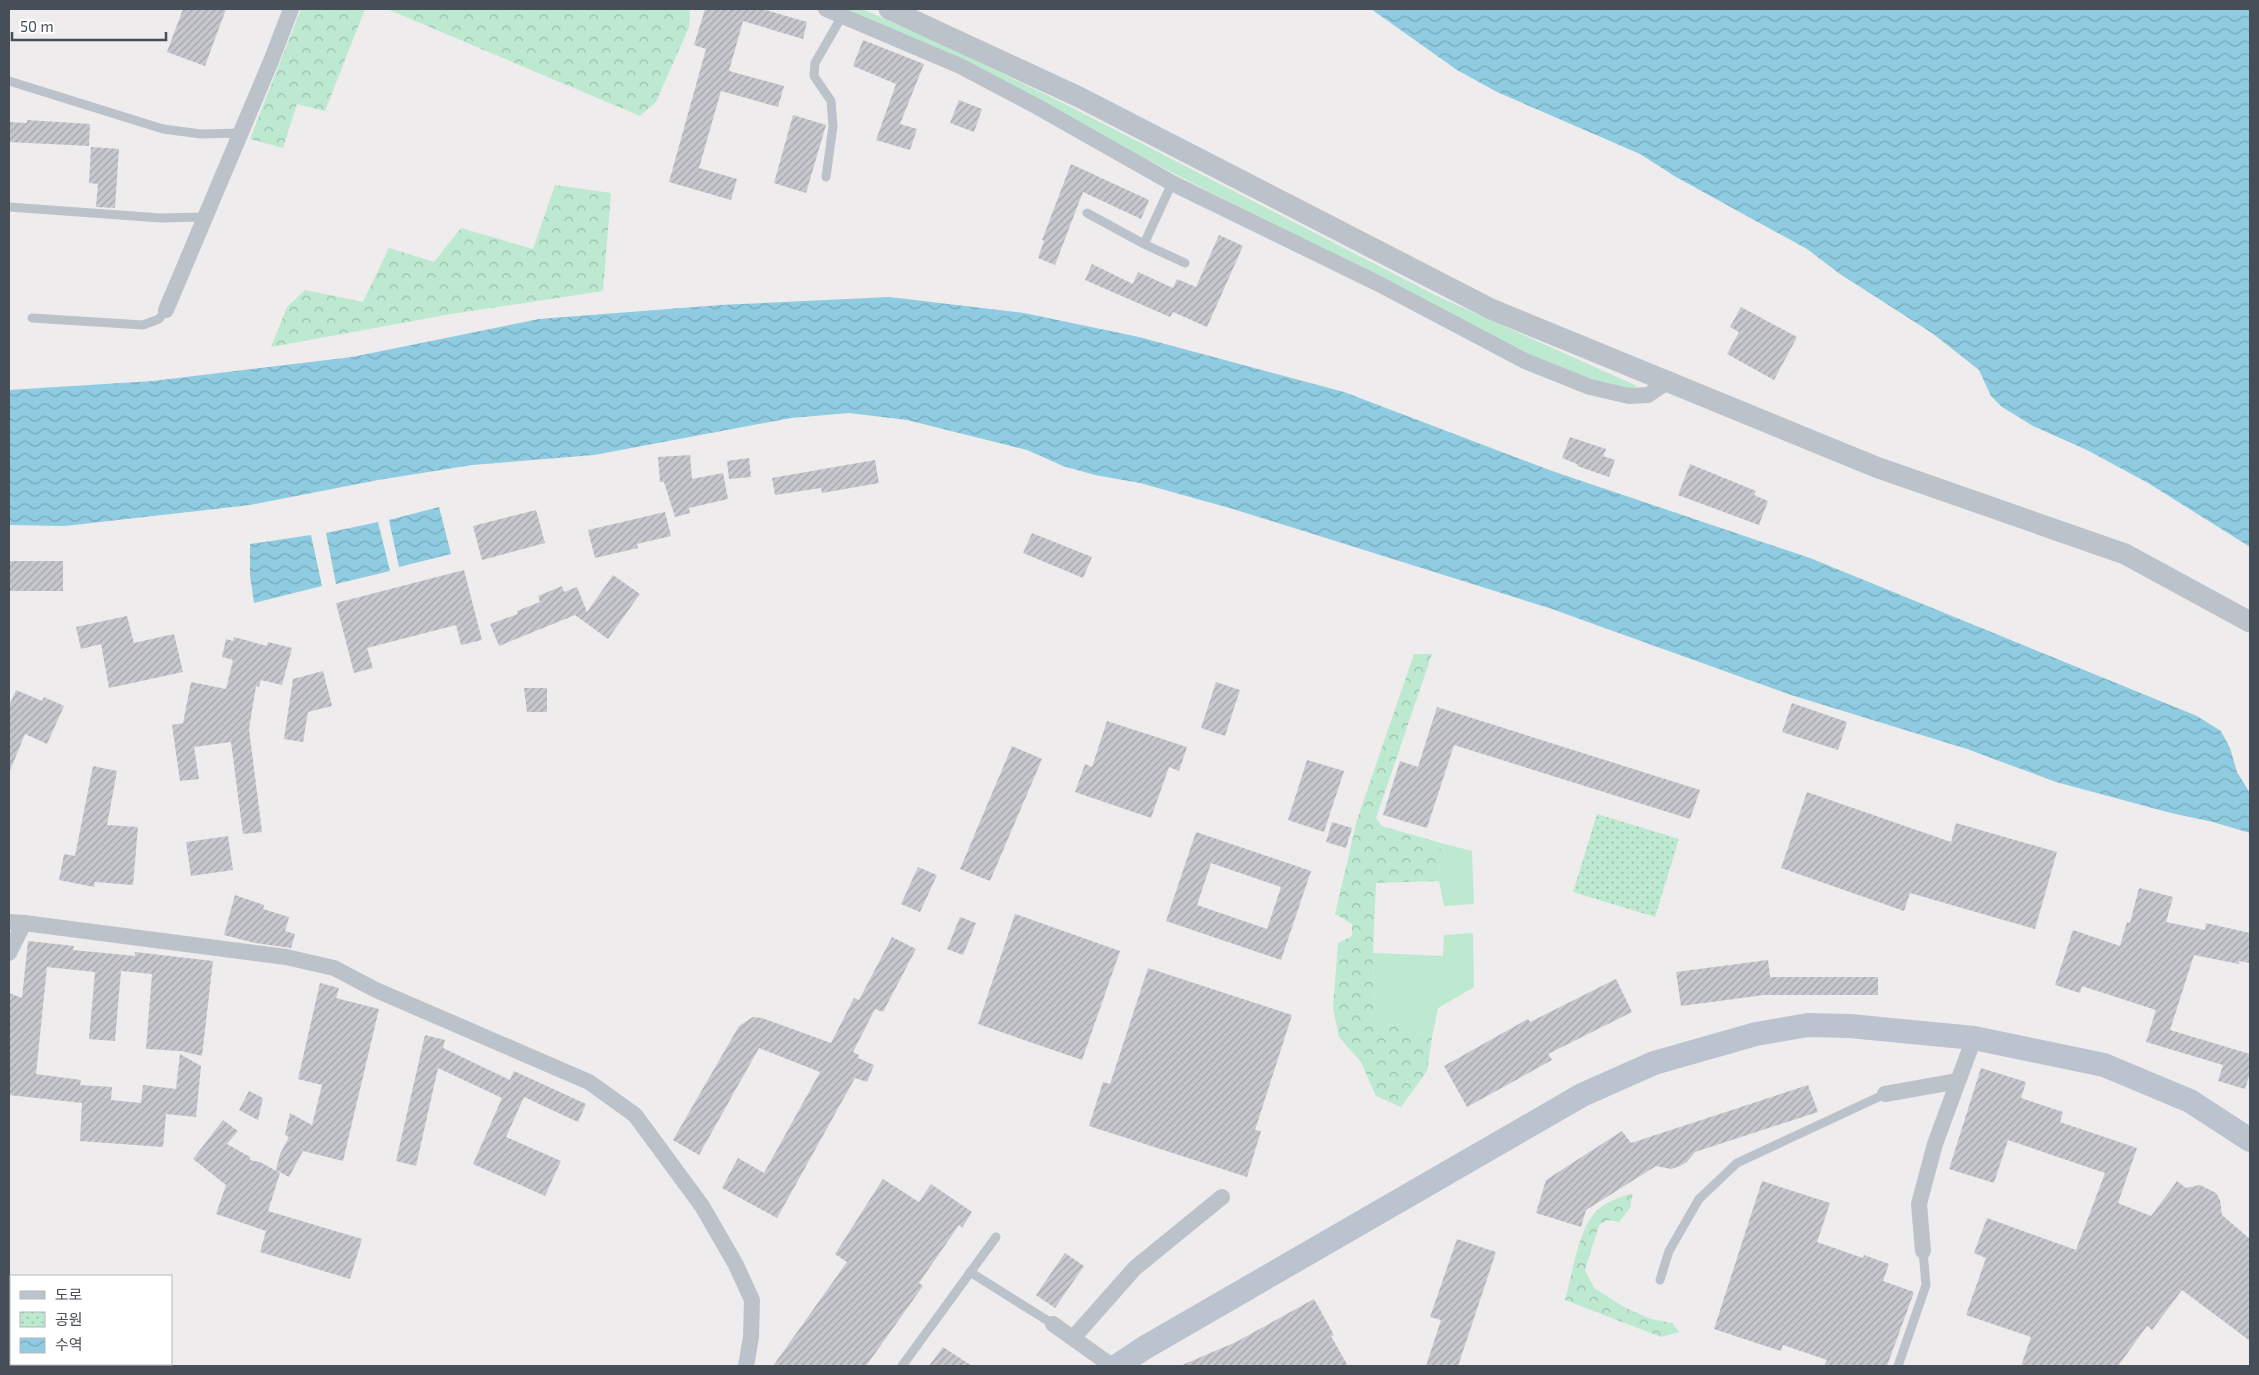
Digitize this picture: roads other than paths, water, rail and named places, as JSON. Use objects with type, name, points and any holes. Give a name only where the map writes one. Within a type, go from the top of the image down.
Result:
[{"type":"main road","points":[[1117,1366],[1160,1338],[1574,1100],[1654,1063],[1756,1034],[1808,1026],[1858,1027],[1974,1038],[2104,1065],[2190,1101],[2250,1140]]},
{"type":"street","points":[[166,310],[271,62],[291,9]]},
{"type":"street","points":[[826,9],[960,66],[1036,106],[1172,183],[1379,284],[1525,361],[1590,387],[1629,396],[1648,395],[1667,382]]},
{"type":"street","points":[[890,9],[1080,97],[1491,309],[1876,467],[2125,554],[2250,622]]},
{"type":"street","points":[[9,953],[16,923],[286,957],[334,968],[376,990],[590,1082],[635,1115],[702,1206],[736,1265],[752,1300],[751,1337],[746,1366]]},
{"type":"street","points":[[1924,1251],[1919,1204],[1935,1144],[1974,1038]]},
{"type":"street","points":[[1886,1094],[1958,1081]]},
{"type":"street","points":[[1073,1338],[1134,1268],[1222,1197]]},
{"type":"street","points":[[1053,1324],[1112,1366]]},
{"type":"lane","points":[[826,177],[833,126],[830,101],[814,76],[815,63],[842,16]]},
{"type":"lane","points":[[9,81],[163,129],[201,134],[240,133]]},
{"type":"lane","points":[[1144,244],[1172,183]]},
{"type":"lane","points":[[9,207],[161,218],[205,217]]},
{"type":"lane","points":[[1087,213],[1144,244],[1185,262]]},
{"type":"lane","points":[[32,318],[143,324],[159,319],[166,310]]},
{"type":"lane","points":[[1660,1280],[1669,1251],[1700,1199],[1737,1164],[1886,1094]]},
{"type":"lane","points":[[902,1366],[996,1237]]},
{"type":"lane","points":[[1898,1366],[1926,1285],[1924,1251]]},
{"type":"lane","points":[[970,1272],[1053,1324]]},
{"type":"water","points":[[1371,9],[2250,9],[2250,547],[2148,483],[2087,450],[2033,426],[2002,407],[1991,396],[1979,370],[1932,333],[1840,274],[1807,249],[1676,177],[1640,154],[1497,92],[1457,70]]},
{"type":"water","points":[[889,297],[1024,313],[1139,337],[1344,392],[1552,471],[1810,558],[2197,716],[2221,731],[2230,748],[2237,772],[2250,793],[2250,833],[2056,782],[1967,749],[1791,695],[1549,608],[1233,509],[1140,483],[1095,475],[1063,466],[1027,450],[907,420],[849,413],[791,418],[594,455],[472,465],[378,480],[250,505],[65,526],[9,525],[9,390],[153,381],[352,357],[539,319],[720,305]]},
{"type":"water","points":[[439,507],[451,554],[399,567],[389,520]]},
{"type":"water","points":[[378,522],[390,571],[336,584],[326,533]]},
{"type":"water","points":[[311,535],[322,586],[254,603],[250,575],[250,544]]}]
